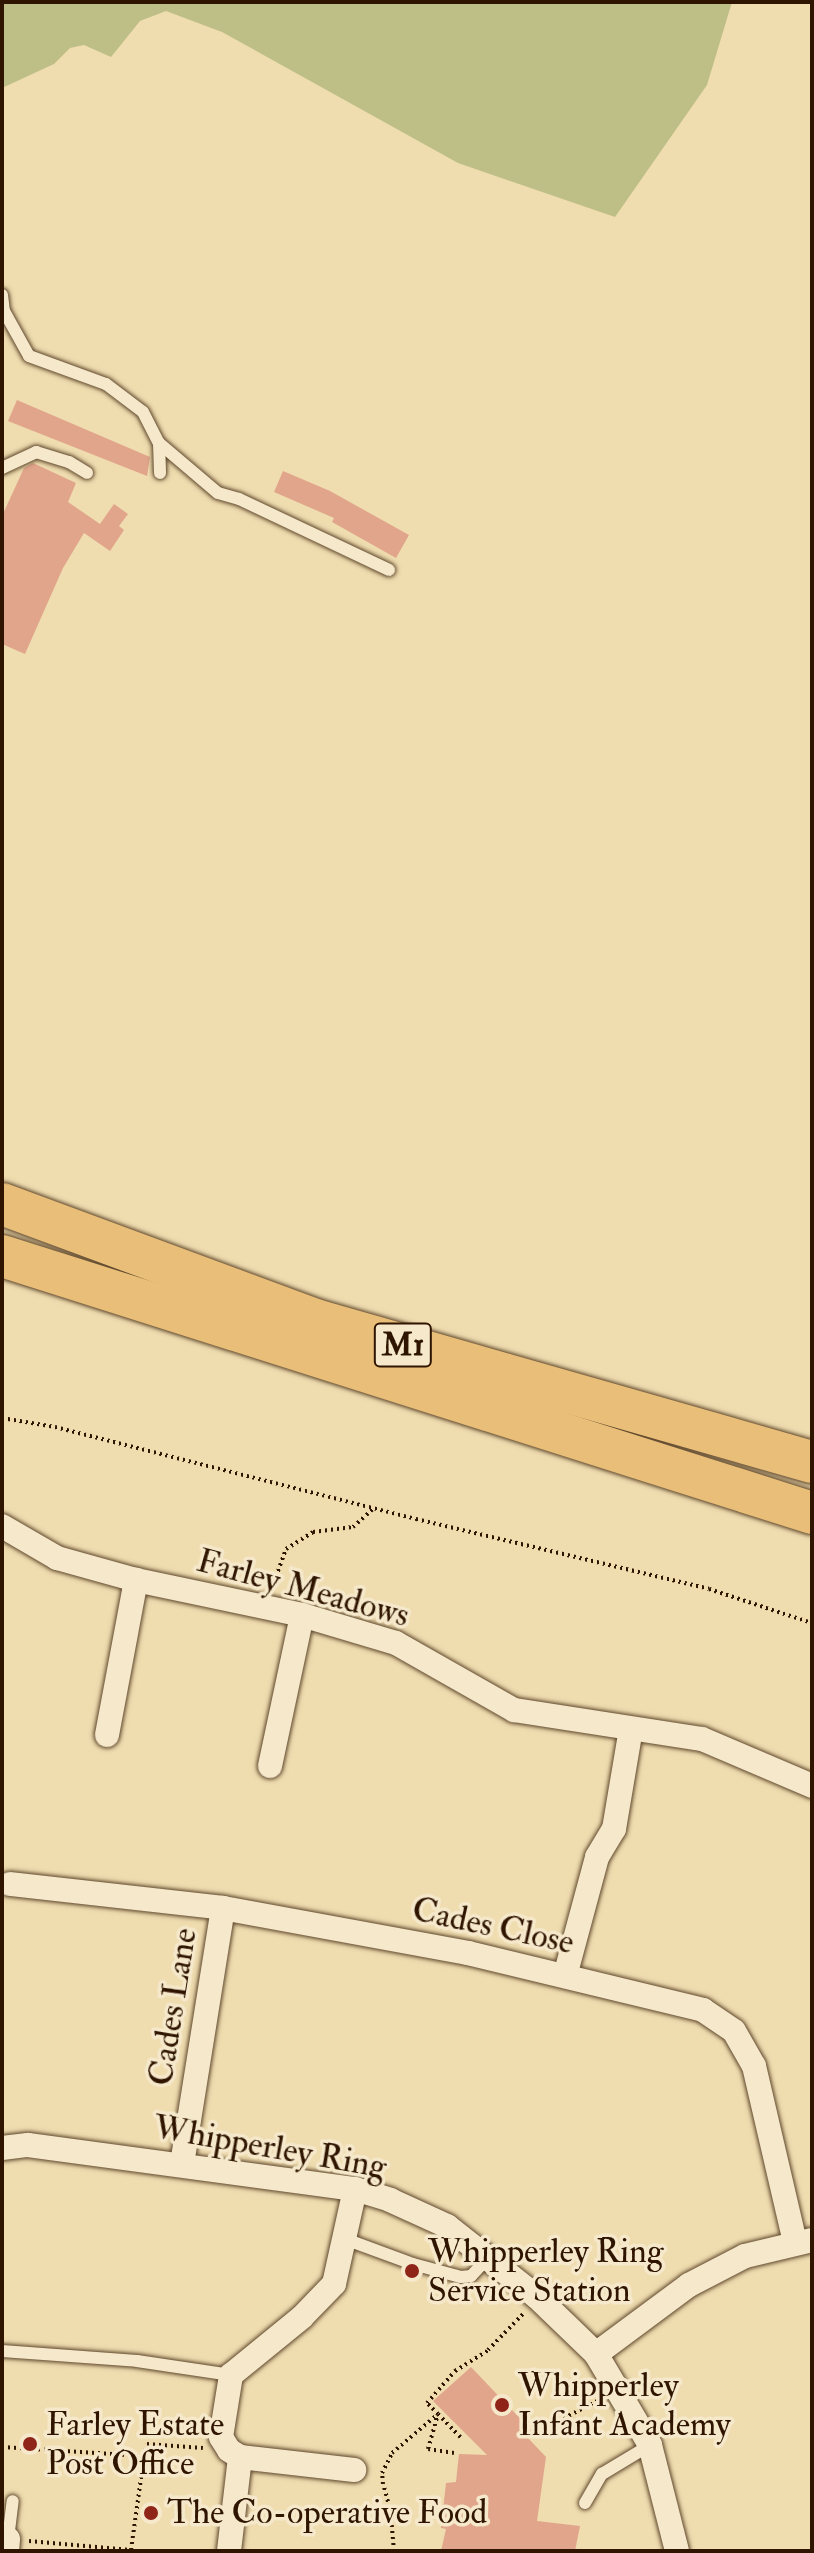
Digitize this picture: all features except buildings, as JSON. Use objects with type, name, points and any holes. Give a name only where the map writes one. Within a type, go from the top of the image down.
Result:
[{"type":"highway","name":"M1","points":[[2,1204],[315,1320],[812,1462]]},
{"type":"highway","name":"M1","points":[[2,1256],[812,1513]]},
{"type":"street","name":"Farley Meadows","points":[[2,1526],[57,1558],[136,1580],[302,1615],[396,1643],[514,1710],[702,1739],[812,1786]]},
{"type":"street","points":[[107,1735],[136,1580]]},
{"type":"street","points":[[270,1766],[302,1615]]},
{"type":"street","points":[[565,1976],[597,1857],[614,1829],[631,1729]]},
{"type":"street","name":"Cades Close","points":[[6,1888],[223,1908],[468,1953],[703,2010],[734,2031],[754,2066],[803,2241]]},
{"type":"street","name":"Cades Lane","points":[[182,2164],[223,1908]]},
{"type":"street","name":"Whipperley Ring","points":[[2,2148],[28,2145],[355,2189],[390,2200],[447,2226],[539,2298],[596,2354],[650,2445],[677,2551]]},
{"type":"street","points":[[229,2551],[234,2453],[221,2437],[231,2375],[302,2317],[334,2284],[355,2189]]},
{"type":"street","points":[[596,2354],[689,2285],[745,2256],[803,2241]]},
{"type":"street","points":[[234,2453],[354,2470]]},
{"type":"lane","points":[[2,295],[2,325]]},
{"type":"lane","points":[[4,311],[29,356],[106,384],[143,412],[159,443],[218,493],[239,499],[389,570]]},
{"type":"lane","points":[[159,443],[160,473]]},
{"type":"lane","points":[[2,468],[36,452],[69,462],[87,473]]},
{"type":"lane","points":[[345,2239],[413,2264],[461,2277],[471,2276],[489,2257]]},
{"type":"lane","points":[[2,2351],[137,2361],[231,2375]]},
{"type":"lane","points":[[585,2503],[602,2474],[650,2445]]},
{"type":"lane","points":[[7,2545],[13,2501]]},
{"type":"path","points":[[2,1418],[55,1427],[709,1589],[812,1623]]},
{"type":"path","points":[[265,1607],[286,1549],[313,1532],[353,1527],[374,1508]]},
{"type":"path","points":[[462,2439],[427,2403],[455,2371],[488,2350],[539,2298]]},
{"type":"path","points":[[537,2432],[618,2391]]},
{"type":"path","points":[[438,2414],[428,2449],[454,2453]]},
{"type":"path","points":[[394,2551],[395,2531],[382,2473],[392,2453],[438,2414]]},
{"type":"path","points":[[7,2545],[131,2550],[147,2444],[234,2453]]},
{"type":"path","points":[[2,2447],[144,2456]]},
{"type":"green space","points":[[2,2],[732,2],[707,85],[615,217],[458,163],[222,32],[166,11],[140,21],[111,57],[84,45],[70,48],[54,64],[2,88]]},
{"type":"place","name":"Whipperley Ring Service Station","points":[[412,2271]]},
{"type":"place","name":"Whipperley Infant Academy","points":[[502,2405]]},
{"type":"place","name":"Farley Estate Post Office","points":[[30,2444]]},
{"type":"place","name":"The Co-operative Food","points":[[151,2513]]}]
